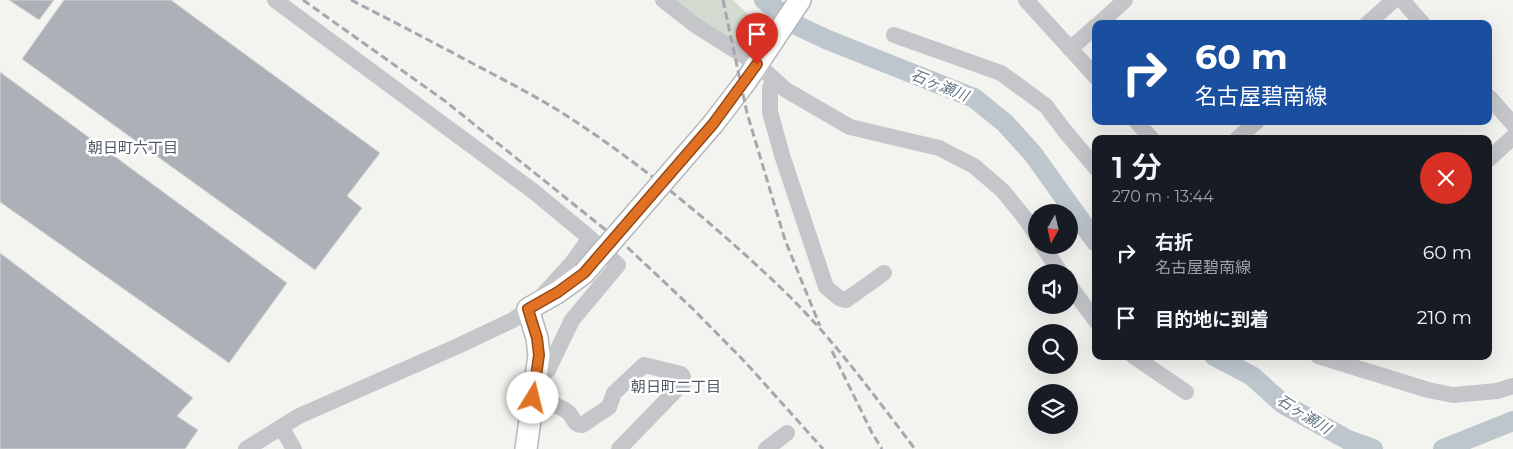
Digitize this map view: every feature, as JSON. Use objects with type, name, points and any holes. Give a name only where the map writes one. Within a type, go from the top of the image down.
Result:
[{"type":"main road","points":[[531,444],[534,390],[539,355],[537,338],[528,309],[558,292],[584,273],[713,124],[800,0]]},
{"type":"street","points":[[275,0],[534,191],[590,238],[618,265],[572,320],[548,370],[534,390],[548,402],[568,412],[578,425],[582,425],[609,407],[614,393],[644,365],[681,374],[683,383],[619,449]]},
{"type":"street","points":[[662,0],[695,25],[762,56],[774,79],[786,90],[850,127],[939,148],[974,166],[1004,191],[1028,222]]},
{"type":"street","points":[[1026,0],[1092,73]]},
{"type":"street","points":[[1103,20],[1126,0]]},
{"type":"street","points":[[1372,20],[1394,0]]},
{"type":"street","points":[[1402,0],[1420,20]]},
{"type":"street","points":[[1070,49],[1092,29]]},
{"type":"street","points":[[894,35],[1001,73],[1046,106],[1092,163]]},
{"type":"street","points":[[774,79],[770,88],[770,112],[782,155],[826,286],[839,298],[846,300],[884,273]]},
{"type":"street","points":[[1492,100],[1513,124]]},
{"type":"street","points":[[1140,125],[1148,135]]},
{"type":"street","points":[[1241,135],[1253,125]]},
{"type":"street","points":[[1492,156],[1513,137]]},
{"type":"street","points":[[458,346],[476,330],[541,297],[572,263],[590,238]]},
{"type":"street","points":[[1078,297],[1092,316]]},
{"type":"street","points":[[246,449],[299,416],[458,346],[513,320],[528,309]]},
{"type":"street","points":[[1139,360],[1186,392]]},
{"type":"street","points":[[1331,360],[1428,390],[1454,395],[1497,391],[1513,386]]},
{"type":"street","points":[[281,427],[294,449]]},
{"type":"street","points":[[766,449],[787,433]]},
{"type":"shaded area","points":[[670,0],[733,0],[764,30],[761,39],[742,46]]},
{"type":"building","points":[[9,0],[54,0],[39,20]]},
{"type":"building","points":[[64,0],[171,0],[380,153],[347,196],[362,208],[315,270],[22,59]]},
{"type":"building","points":[[0,72],[287,283],[229,363],[0,202]]},
{"type":"building","points":[[0,253],[193,398],[177,416],[198,430],[185,449],[0,449]]},
{"type":"waterway","name":"石ヶ瀬川","points":[[764,0],[800,27],[974,98],[1005,123],[1033,154],[1092,236]]},
{"type":"waterway","name":"石ヶ瀬川","points":[[1222,360],[1252,376],[1283,404],[1348,440],[1373,449]]},
{"type":"waterway","name":"石ヶ瀬川","points":[[1443,449],[1513,421]]},
{"type":"railway","points":[[303,0],[445,101],[627,247],[693,309],[746,363],[823,449]]},
{"type":"railway","points":[[351,0],[506,81],[555,109],[624,155],[679,198],[732,243],[800,307],[852,366],[915,449]]},
{"type":"railway","points":[[723,0],[747,113],[785,240],[820,326]]},
{"type":"railway","points":[[832,351],[872,433],[882,449]]},
{"type":"district","name":"朝日町六丁目","points":[[133,147]]},
{"type":"district","name":"朝日町二丁目","points":[[676,386]]},
{"type":"route","points":[[533,398],[539,355],[537,338],[528,309],[558,292],[584,273],[713,124],[757,64]]}]
